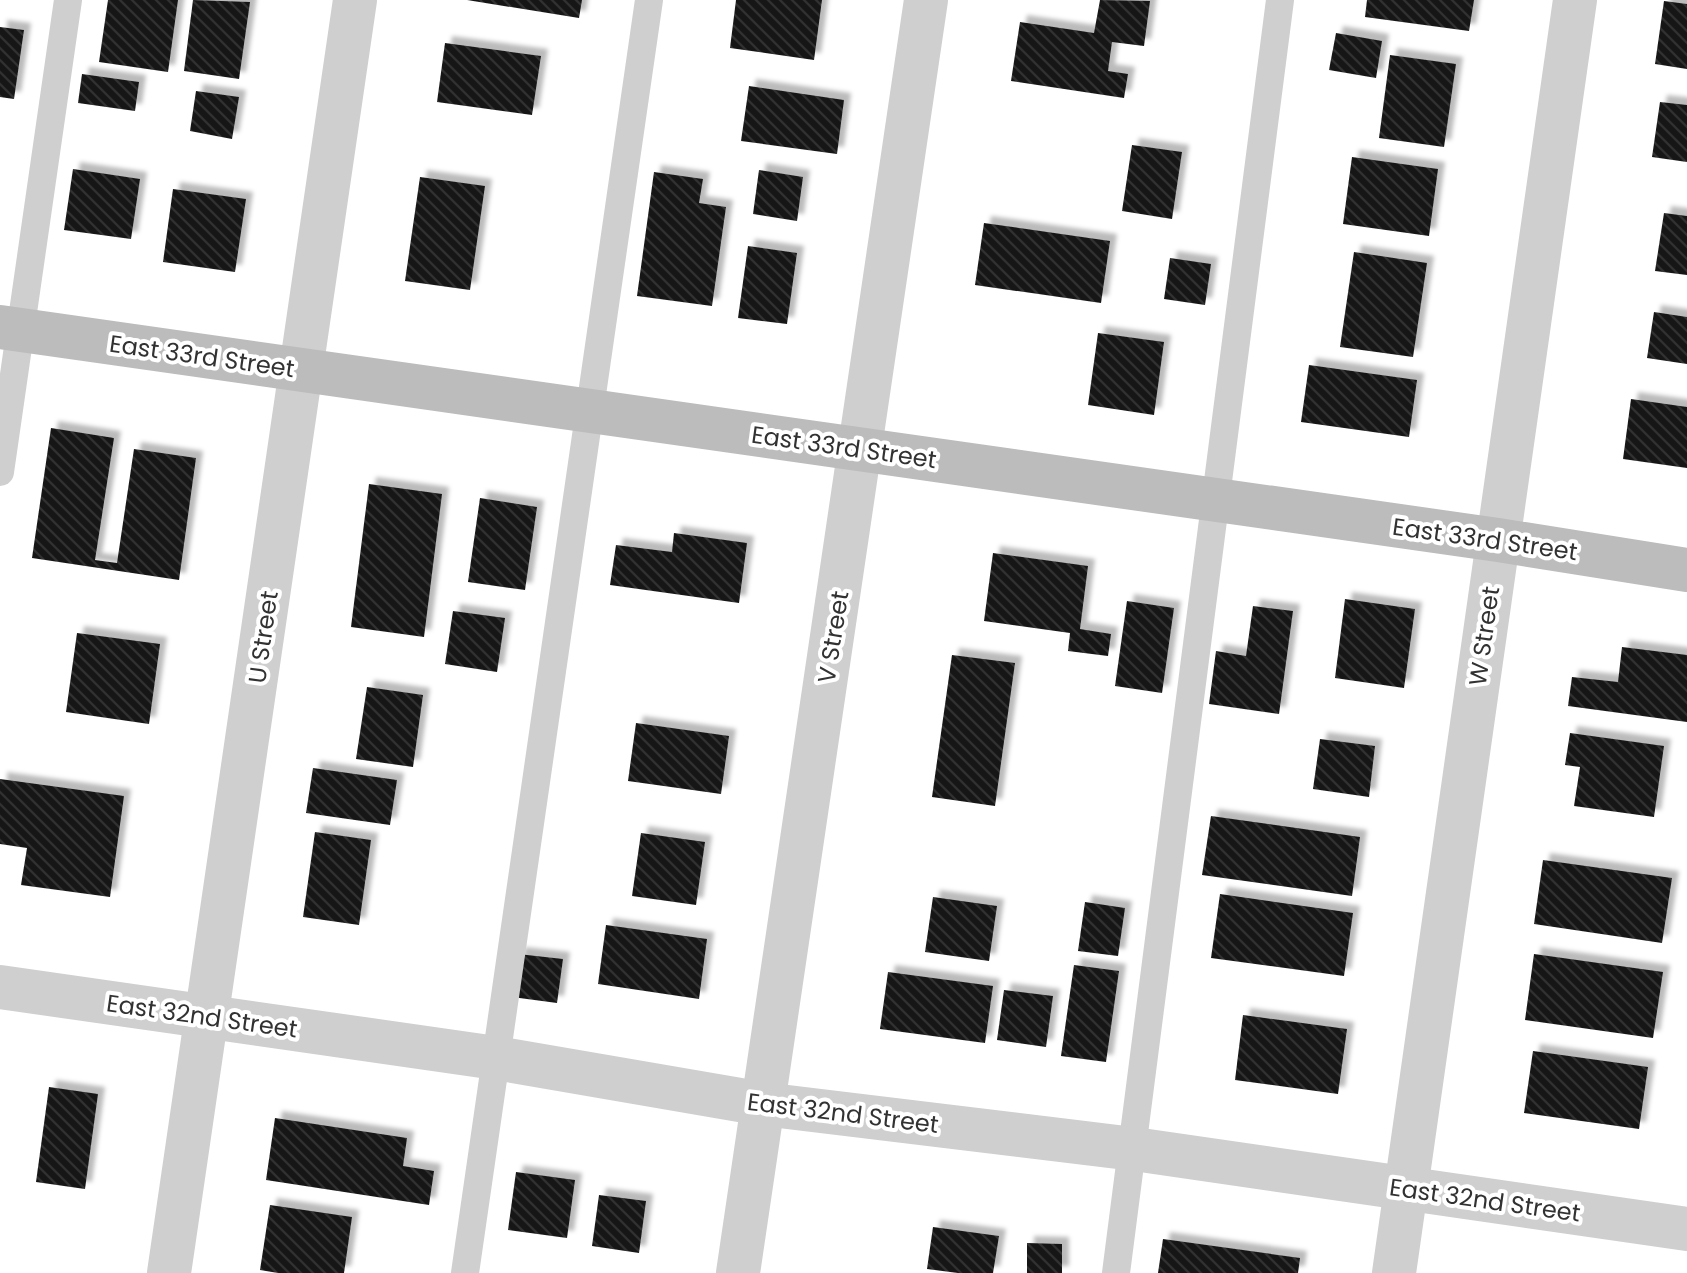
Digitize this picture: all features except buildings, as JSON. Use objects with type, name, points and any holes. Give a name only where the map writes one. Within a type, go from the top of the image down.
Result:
[{"type":"street","name":"U Street","points":[[169,1273],[355,0]]},
{"type":"street","name":"V Street","points":[[738,1273],[926,0]]},
{"type":"street","name":"W Street","points":[[1394,1273],[1575,0]]},
{"type":"street","name":"East 33rd Street","points":[[10,328],[1498,540],[1687,570]]},
{"type":"street","name":"East 32nd Street","points":[[0,987],[496,1058],[763,1104],[1134,1149],[1687,1229]]},
{"type":"lane","points":[[0,472],[10,328],[68,0]]},
{"type":"lane","points":[[465,1273],[649,0]]},
{"type":"lane","points":[[1116,1273],[1280,0]]}]
